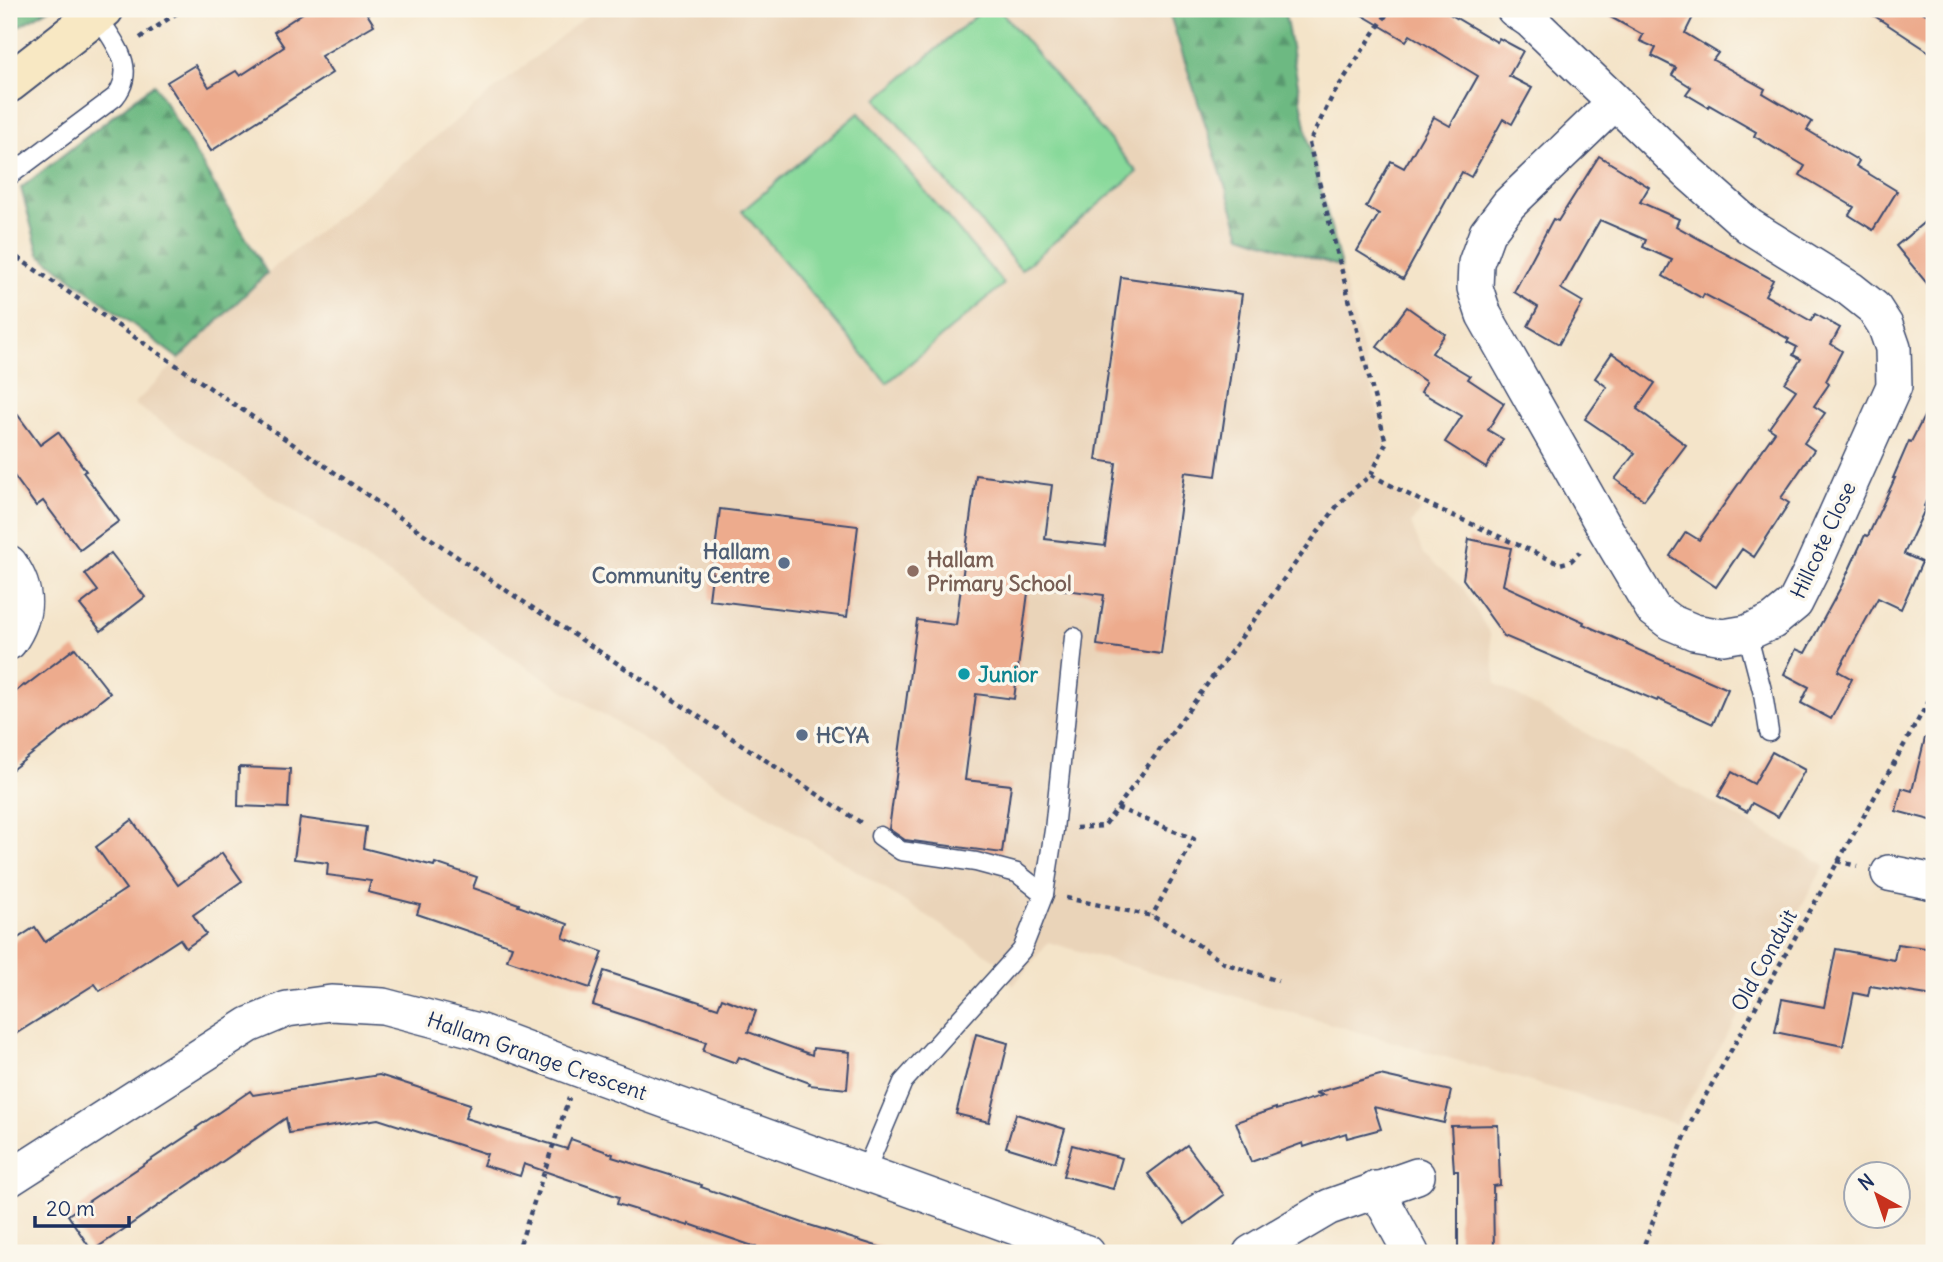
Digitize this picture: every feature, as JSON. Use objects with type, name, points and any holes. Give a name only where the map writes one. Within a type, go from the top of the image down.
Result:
[{"type":"street","name":"Hillcote Close","points":[[1514,9],[1530,20],[1689,173],[1749,226],[1850,289],[1874,308],[1885,325],[1893,348],[1894,386],[1811,572],[1795,603],[1773,621],[1747,633],[1723,636],[1694,632],[1670,622],[1653,609],[1484,315],[1475,288],[1476,263],[1487,233],[1518,195],[1615,102]]},
{"type":"street","points":[[9,83],[100,12]]},
{"type":"street","points":[[9,563],[25,600],[19,627],[9,642]]},
{"type":"street","points":[[1889,873],[1934,882]]},
{"type":"street","name":"Hallam Grange Crescent","points":[[9,1179],[250,1024],[287,1009],[331,1003],[383,1006],[478,1031],[1088,1253]]},
{"type":"street","points":[[1251,1253],[1329,1207],[1418,1176]]},
{"type":"street","points":[[1376,1189],[1410,1253]]},
{"type":"lane","points":[[9,176],[115,97],[124,86],[125,64],[100,12]]},
{"type":"lane","points":[[1747,633],[1763,694],[1769,732]]},
{"type":"lane","points":[[865,1172],[902,1082],[1022,950],[1044,894],[1054,830],[1074,636]]},
{"type":"lane","points":[[880,836],[901,851],[976,862],[1017,873],[1044,894]]},
{"type":"path","points":[[119,53],[183,9]]},
{"type":"path","points":[[1054,830],[1104,826],[1337,506],[1371,475],[1386,443],[1308,143],[1333,95],[1390,9]]},
{"type":"path","points":[[9,252],[500,587],[880,836]]},
{"type":"path","points":[[1371,475],[1421,501],[1560,564],[1571,561],[1603,525]]},
{"type":"path","name":"Old Conduit","points":[[1641,1253],[1690,1123],[1934,692]]},
{"type":"path","points":[[1116,808],[1194,839],[1152,916]]},
{"type":"path","points":[[1044,894],[1152,916],[1224,963],[1278,981]]},
{"type":"path","points":[[517,1253],[579,1069]]},
{"type":"shaded area","name":"Hallam Primary School","points":[[595,9],[1284,9],[1309,143],[1386,443],[1371,475],[1421,510],[1411,523],[1423,554],[1463,588],[1490,634],[1496,684],[1825,865],[1676,1124],[1048,942],[1013,986],[998,962],[846,864],[534,672],[134,404],[267,273]]},
{"type":"green space","points":[[9,9],[49,9],[9,32]]},
{"type":"green space","points":[[984,9],[999,9],[1137,172],[1021,270],[877,99]]},
{"type":"green space","points":[[1168,9],[1284,9],[1309,143],[1341,267],[1241,235]]},
{"type":"green space","points":[[154,84],[267,273],[179,359],[39,254],[21,188]]},
{"type":"green space","points":[[859,113],[1004,284],[887,383],[742,211]]},
{"type":"building","points":[[309,9],[364,9],[374,25],[321,56],[332,73],[211,151],[167,82],[195,65],[209,87],[236,71],[240,76],[284,47],[274,32]]},
{"type":"building","points":[[1352,9],[1441,9],[1497,42],[1499,38],[1523,51],[1509,76],[1532,88],[1512,124],[1503,119],[1471,177],[1462,172],[1403,279],[1357,251],[1379,214],[1366,207],[1391,161],[1404,168],[1434,117],[1450,126],[1478,76],[1410,35],[1406,41]]},
{"type":"building","points":[[1596,9],[1676,9],[1693,17],[1685,33],[1718,53],[1713,60],[1765,89],[1763,93],[1812,122],[1807,130],[1859,161],[1856,166],[1897,191],[1873,230],[1849,215],[1854,207],[1800,175],[1805,166],[1754,136],[1756,132],[1686,94],[1691,87],[1672,75],[1676,68],[1652,56],[1656,48],[1640,41],[1643,35]]},
{"type":"building","points":[[1864,9],[1917,9],[1934,18],[1934,55]]},
{"type":"building","points":[[1599,156],[1649,187],[1640,202],[1679,219],[1676,226],[1773,280],[1765,295],[1811,321],[1815,314],[1840,328],[1831,344],[1842,351],[1826,381],[1829,384],[1814,406],[1825,413],[1804,443],[1814,450],[1781,498],[1789,503],[1754,557],[1742,549],[1716,587],[1670,556],[1686,532],[1699,540],[1775,432],[1769,428],[1796,390],[1785,383],[1801,359],[1793,355],[1797,347],[1787,342],[1789,339],[1704,294],[1702,298],[1663,276],[1672,260],[1643,247],[1646,240],[1600,220],[1561,289],[1583,302],[1559,344],[1528,326],[1538,307],[1514,292],[1553,219],[1558,221]]},
{"type":"building","points":[[1934,214],[1934,292],[1896,246]]},
{"type":"building","name":"Junior","points":[[1121,277],[1242,294],[1216,476],[1185,472],[1161,654],[1097,645],[1104,595],[1029,585],[1014,699],[976,694],[965,780],[1011,785],[1002,853],[905,840],[889,829],[917,620],[956,625],[976,475],[1052,485],[1045,539],[1105,546],[1116,463],[1096,460]]},
{"type":"building","points":[[1407,307],[1445,334],[1432,353],[1470,376],[1468,379],[1504,403],[1488,430],[1503,439],[1486,468],[1445,442],[1462,416],[1421,392],[1426,382],[1377,347]]},
{"type":"building","points":[[1612,353],[1655,383],[1637,409],[1686,445],[1644,500],[1615,479],[1635,453],[1585,419],[1607,387],[1595,378]]},
{"type":"building","points":[[1934,397],[1934,483],[1904,554],[1922,562],[1901,609],[1878,598],[1838,671],[1852,679],[1831,719],[1801,703],[1809,687],[1784,674],[1796,649],[1805,653],[1842,585],[1895,478],[1909,441],[1911,442]]},
{"type":"building","points":[[9,403],[40,445],[58,432],[119,521],[80,550],[43,501],[36,506],[9,469]]},
{"type":"building","name":"Hallam Community Centre","points":[[720,509],[858,526],[847,617],[709,600]]},
{"type":"building","points":[[1469,539],[1511,548],[1503,585],[1627,645],[1728,689],[1713,724],[1504,636],[1463,579]]},
{"type":"building","points":[[111,553],[145,597],[101,631],[80,605],[98,591],[85,574]]},
{"type":"building","points":[[75,648],[110,693],[9,772],[9,697]]},
{"type":"building","points":[[1925,738],[1934,739],[1934,821],[1896,811],[1902,788],[1912,791]]},
{"type":"building","points":[[1772,752],[1805,770],[1778,817],[1752,803],[1747,812],[1718,796],[1732,772],[1754,784]]},
{"type":"building","points":[[239,767],[290,769],[288,808],[238,806]]},
{"type":"building","points":[[300,818],[366,827],[363,848],[434,866],[435,863],[477,877],[473,888],[568,924],[563,938],[603,952],[590,988],[507,960],[512,946],[417,914],[420,905],[368,892],[371,881],[327,875],[328,863],[294,859]]},
{"type":"building","points":[[132,820],[178,885],[222,853],[242,881],[193,915],[206,934],[186,948],[180,939],[100,991],[95,984],[9,1038],[9,944],[35,927],[45,942],[126,889],[96,847]]},
{"type":"building","points":[[1897,944],[1934,949],[1934,996],[1870,986],[1868,996],[1854,993],[1843,1046],[1775,1032],[1782,999],[1824,1007],[1836,949],[1894,960]]},
{"type":"building","points":[[604,971],[718,1008],[722,998],[756,1011],[748,1032],[812,1055],[813,1048],[850,1052],[847,1089],[809,1085],[810,1083],[739,1057],[736,1063],[703,1051],[706,1042],[593,1005]]},
{"type":"building","points":[[976,1034],[1008,1043],[989,1122],[956,1114]]},
{"type":"building","points":[[379,1075],[470,1104],[465,1118],[567,1149],[571,1139],[613,1154],[612,1157],[702,1185],[701,1187],[803,1223],[883,1248],[883,1253],[773,1253],[689,1224],[617,1204],[619,1197],[524,1164],[520,1176],[483,1165],[487,1154],[378,1119],[289,1133],[286,1118],[92,1251],[68,1215],[250,1091],[253,1095]]},
{"type":"building","points":[[1380,1075],[1451,1091],[1444,1123],[1374,1107],[1381,1129],[1347,1138],[1346,1133],[1304,1147],[1303,1143],[1251,1162],[1236,1122],[1324,1095],[1315,1093]]},
{"type":"building","points":[[1016,1114],[1065,1129],[1055,1162],[1006,1147]]},
{"type":"building","points":[[1498,1125],[1500,1185],[1493,1186],[1494,1253],[1458,1253],[1458,1171],[1454,1171],[1451,1126]]},
{"type":"building","points":[[1072,1145],[1122,1158],[1113,1189],[1063,1176]]},
{"type":"building","points":[[1187,1145],[1224,1195],[1185,1224],[1148,1174]]},
{"type":"place","name":"Hallam Community Centre","points":[[784,563]]},
{"type":"place","name":"Hallam Primary School","points":[[913,571]]},
{"type":"place","name":"Junior","points":[[964,674]]},
{"type":"place","name":"HCYA","points":[[802,735]]}]
